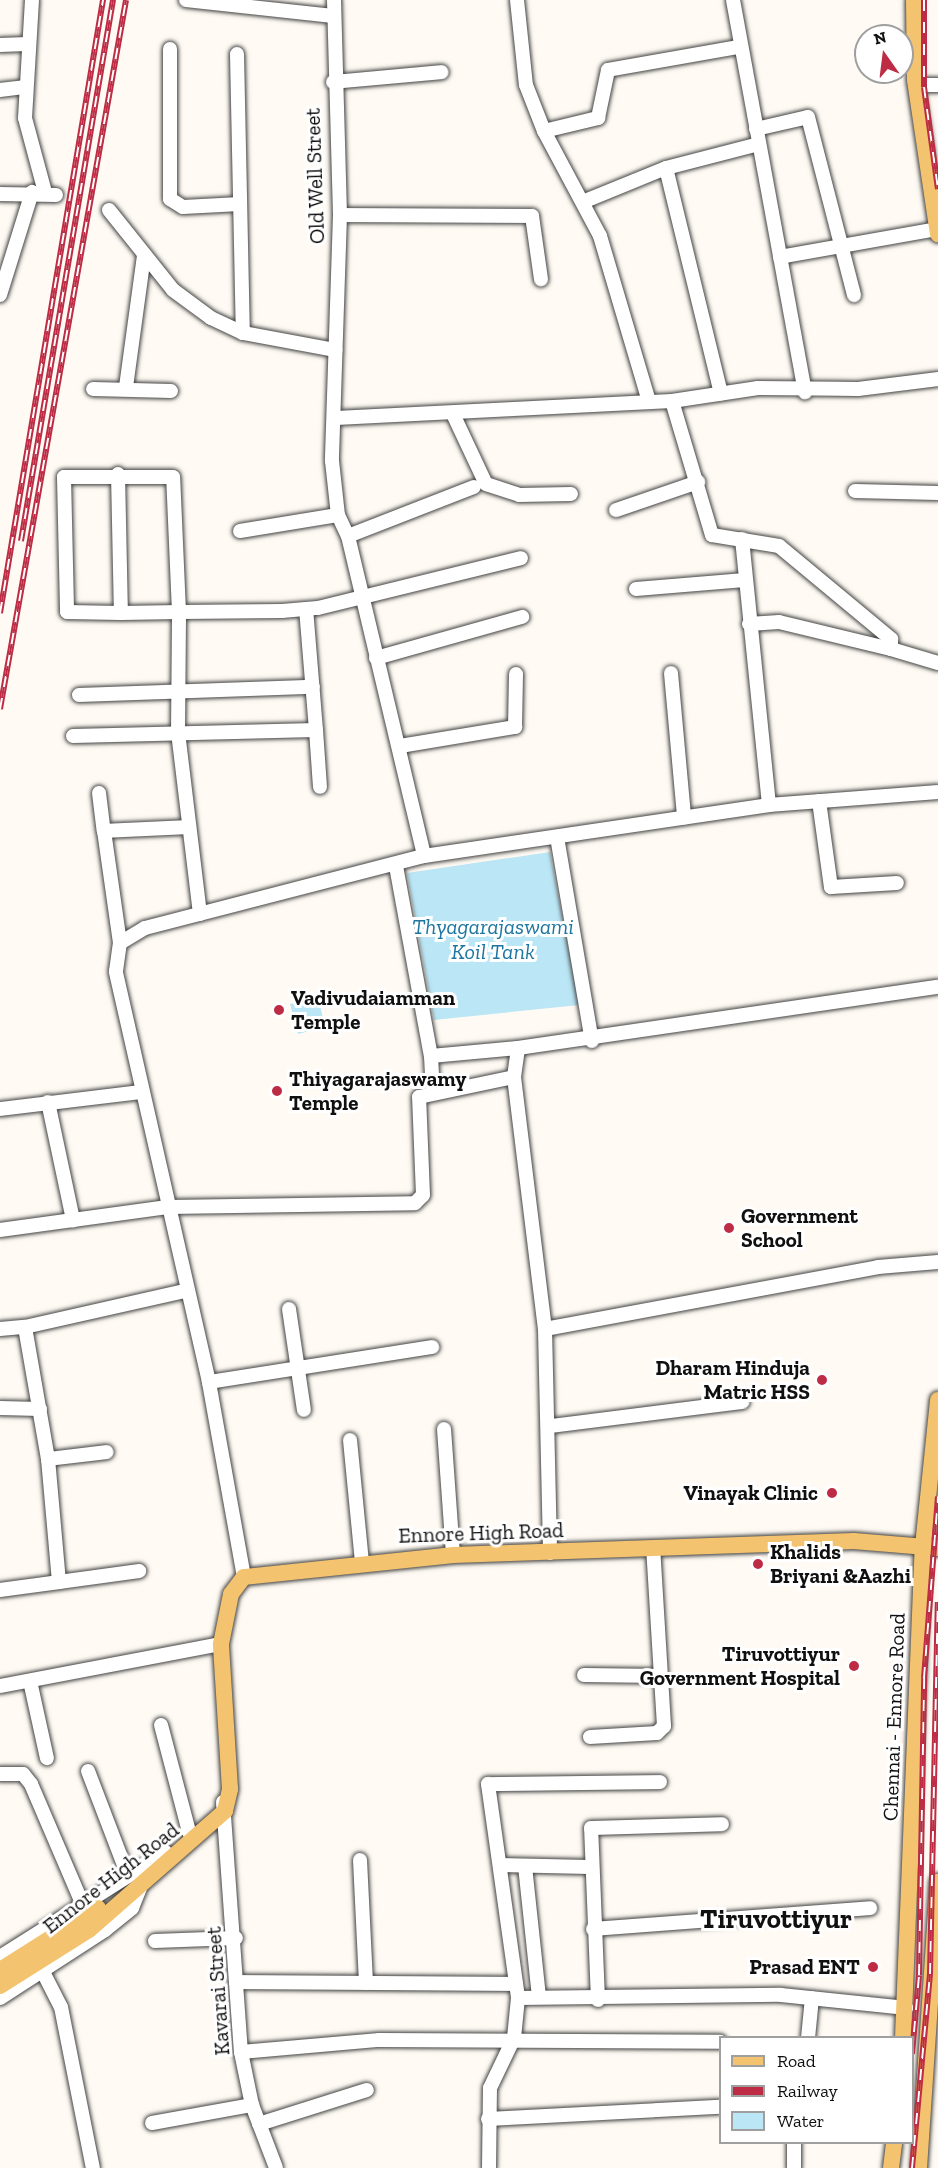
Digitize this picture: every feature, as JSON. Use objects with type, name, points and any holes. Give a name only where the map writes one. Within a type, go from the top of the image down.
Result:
[{"type":"main road","points":[[914,0],[915,84],[938,232]]},
{"type":"main road","name":"Chennai - Ennore Road","points":[[903,2036],[938,1400]]},
{"type":"main road","name":"Ennore High Road","points":[[244,1577],[453,1555],[854,1541],[930,1547]]},
{"type":"main road","points":[[226,1799],[221,1644],[231,1594],[244,1577]]},
{"type":"main road","name":"Ennore High Road","points":[[0,1986],[166,1852],[226,1799]]},
{"type":"main road","name":"Ennore High Road","points":[[0,1970],[85,1917],[141,1886],[226,1799]]},
{"type":"main road","points":[[919,2168],[935,2014],[938,1882]]},
{"type":"main road","points":[[891,2168],[894,2144]]},
{"type":"street","points":[[0,296],[5,262],[44,193],[26,118],[24,87],[32,0]]},
{"type":"street","points":[[186,0],[333,16]]},
{"type":"street","name":"Old Well Street","points":[[334,0],[333,82],[340,215],[335,350],[336,418],[332,461],[338,515],[348,536],[376,658],[400,746],[424,856]]},
{"type":"street","points":[[517,0],[526,85],[544,131],[585,201],[649,401]]},
{"type":"street","points":[[733,0],[739,47],[805,392]]},
{"type":"street","points":[[0,45],[27,44]]},
{"type":"street","points":[[544,131],[598,118],[608,70],[739,47]]},
{"type":"street","points":[[170,49],[170,199],[183,207],[240,204]]},
{"type":"street","points":[[237,54],[243,333]]},
{"type":"street","points":[[333,82],[442,72]]},
{"type":"street","points":[[915,84],[938,85]]},
{"type":"street","points":[[0,90],[24,87]]},
{"type":"street","points":[[756,129],[808,117],[835,235],[843,245],[854,295]]},
{"type":"street","points":[[585,201],[666,168],[759,144]]},
{"type":"street","points":[[666,168],[721,393]]},
{"type":"street","points":[[0,194],[44,193]]},
{"type":"street","points":[[110,210],[173,290],[211,318],[243,333],[335,350]]},
{"type":"street","points":[[340,215],[532,216],[541,279]]},
{"type":"street","points":[[780,257],[843,245],[938,232]]},
{"type":"street","points":[[126,387],[144,256]]},
{"type":"street","points":[[336,418],[453,414],[672,400],[758,388],[805,392],[938,379]]},
{"type":"street","points":[[93,389],[126,387],[171,391]]},
{"type":"street","points":[[672,400],[712,535],[779,546],[891,639],[891,649]]},
{"type":"street","points":[[453,414],[486,484],[519,495],[571,494]]},
{"type":"street","points":[[117,474],[121,613]]},
{"type":"street","points":[[200,914],[178,732],[179,612],[173,477],[117,474],[64,477],[67,612],[121,613],[179,612],[306,609],[363,601],[520,558]]},
{"type":"street","points":[[616,510],[698,482]]},
{"type":"street","points":[[348,536],[474,487]]},
{"type":"street","points":[[855,491],[938,493]]},
{"type":"street","points":[[240,531],[338,515]]},
{"type":"street","points":[[742,539],[769,805]]},
{"type":"street","points":[[636,589],[745,580]]},
{"type":"street","points":[[306,609],[320,787]]},
{"type":"street","points":[[376,658],[522,617]]},
{"type":"street","points":[[749,624],[779,622],[891,649],[938,663]]},
{"type":"street","points":[[671,673],[684,817]]},
{"type":"street","points":[[400,746],[515,727],[516,674]]},
{"type":"street","points":[[79,695],[313,687]]},
{"type":"street","points":[[73,736],[316,730]]},
{"type":"street","points":[[120,944],[145,928],[396,866],[424,856],[769,805],[938,792]]},
{"type":"street","points":[[99,793],[120,944],[116,971],[140,1092],[169,1207],[185,1291],[209,1382],[244,1577]]},
{"type":"street","points":[[819,801],[831,887],[897,883]]},
{"type":"street","points":[[104,831],[188,826]]},
{"type":"street","points":[[557,837],[592,1041]]},
{"type":"street","points":[[396,866],[431,1056],[433,1091]]},
{"type":"street","points":[[431,1056],[592,1041],[938,987]]},
{"type":"street","points":[[518,1048],[514,1077],[546,1329],[551,1426],[550,1553]]},
{"type":"street","points":[[0,1230],[169,1207],[420,1201],[415,1106],[419,1097],[433,1091],[514,1077]]},
{"type":"street","points":[[0,1109],[140,1092]]},
{"type":"street","points":[[48,1102],[73,1220]]},
{"type":"street","points":[[546,1329],[878,1267],[938,1262]]},
{"type":"street","points":[[0,1329],[25,1327],[185,1291]]},
{"type":"street","points":[[289,1309],[304,1410]]},
{"type":"street","points":[[25,1327],[48,1459],[59,1582]]},
{"type":"street","points":[[209,1382],[432,1347]]},
{"type":"street","points":[[551,1426],[742,1402]]},
{"type":"street","points":[[0,1408],[40,1409]]},
{"type":"street","points":[[444,1429],[453,1555]]},
{"type":"street","points":[[350,1440],[362,1563]]},
{"type":"street","points":[[48,1459],[107,1452]]},
{"type":"street","points":[[590,1737],[662,1731],[653,1548]]},
{"type":"street","points":[[0,1590],[139,1571]]},
{"type":"street","points":[[0,1686],[221,1644]]},
{"type":"street","points":[[584,1675],[661,1676]]},
{"type":"street","points":[[30,1681],[47,1758]]},
{"type":"street","points":[[161,1725],[189,1832]]},
{"type":"street","points":[[88,1771],[126,1873]]},
{"type":"street","points":[[0,1774],[23,1774],[31,1784],[85,1917]]},
{"type":"street","points":[[489,2168],[489,2088],[514,2038],[518,1998],[488,1784],[660,1782]]},
{"type":"street","name":"Kavarai Street","points":[[226,1799],[241,2052],[252,2105],[276,2168]]},
{"type":"street","points":[[598,2000],[589,1867],[591,1828],[722,1824]]},
{"type":"street","points":[[0,1957],[85,1917],[126,1873],[166,1852]]},
{"type":"street","points":[[360,1860],[366,1983]]},
{"type":"street","points":[[500,1865],[589,1867]]},
{"type":"street","points":[[525,1866],[539,1996]]},
{"type":"street","points":[[0,1998],[43,1972],[132,1908],[141,1886]]},
{"type":"street","points":[[593,1929],[870,1908]]},
{"type":"street","points":[[155,1941],[236,1938]]},
{"type":"street","points":[[43,1972],[61,2007],[93,2168]]},
{"type":"street","points":[[238,1982],[516,1984]]},
{"type":"street","points":[[518,1998],[539,1996],[598,2000],[812,1998],[906,2008]]},
{"type":"street","points":[[808,2036],[812,1998]]},
{"type":"street","points":[[241,2052],[379,2040],[514,2038],[719,2042]]},
{"type":"street","points":[[259,2124],[367,2090]]},
{"type":"street","points":[[152,2123],[252,2105]]},
{"type":"street","points":[[488,2119],[719,2107]]},
{"type":"street","points":[[794,2144],[794,2168]]},
{"type":"water","name":"Thyagarajaswami Koil Tank","points":[[550,852],[579,1005],[434,1020],[407,873]]},
{"type":"water","points":[[318,997],[325,1027],[298,1034],[290,1004]]},
{"type":"railway","points":[[0,613],[103,0]]},
{"type":"railway","points":[[21,541],[113,0]]},
{"type":"railway","points":[[0,709],[126,0]]},
{"type":"railway","points":[[924,0],[924,87],[938,189]]},
{"type":"railway","points":[[914,2036],[919,1975],[924,1678],[938,1497]]},
{"type":"railway","points":[[912,2168],[930,1974],[938,1602]]},
{"type":"place","name":"Vadivudaiamman Temple","points":[[279,1010]]},
{"type":"place","name":"Thiyagarajaswamy Temple","points":[[277,1091]]},
{"type":"place","name":"Government School","points":[[729,1228]]},
{"type":"place","name":"Dharam Hinduja Matric HSS","points":[[822,1380]]},
{"type":"place","name":"Vinayak Clinic","points":[[832,1493]]},
{"type":"place","name":"Khalids Briyani &Aazhi","points":[[758,1564]]},
{"type":"place","name":"Tiruvottiyur Government Hospital","points":[[854,1666]]},
{"type":"place","name":"Prasad ENT","points":[[873,1967]]},
{"type":"district","name":"Tiruvottiyur","points":[[776,1920]]}]
